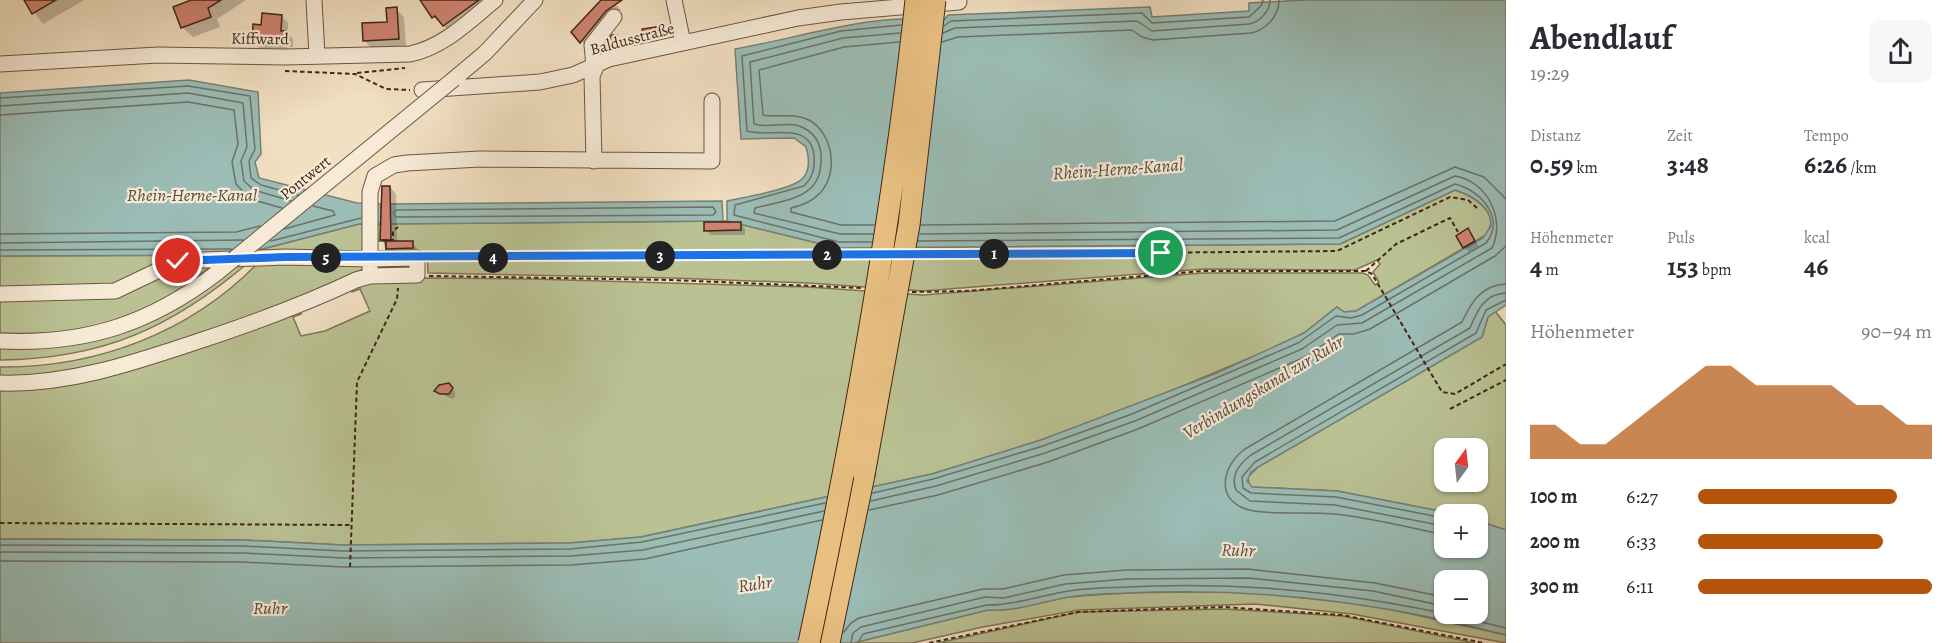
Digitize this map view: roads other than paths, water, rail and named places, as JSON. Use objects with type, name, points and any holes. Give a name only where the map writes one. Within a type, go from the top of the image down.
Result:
[{"type":"highway","points":[[809,643],[877,278],[909,67],[916,0]]},
{"type":"highway","points":[[829,643],[864,475],[909,225],[935,0]]},
{"type":"street","points":[[314,0],[317,56]]},
{"type":"street","name":"Kiffward","points":[[3,64],[158,55],[317,56],[424,51],[448,38],[495,0]]},
{"type":"street","name":"Pontwert","points":[[0,341],[59,341],[117,328],[170,306],[218,272],[454,79],[485,53],[535,0]]},
{"type":"street","points":[[674,0],[683,43]]},
{"type":"street","name":"Baldusstraße","points":[[422,90],[540,82],[573,75],[595,65],[683,43],[841,12],[959,2]]},
{"type":"street","points":[[594,161],[592,76],[595,65],[592,45],[614,17]]},
{"type":"street","points":[[370,276],[370,201],[375,176],[394,165],[480,159],[712,161],[712,101]]},
{"type":"street","points":[[0,294],[115,291],[178,261],[285,257],[417,258],[417,276],[370,276],[356,280],[264,320],[145,359],[89,375],[47,382],[0,383]]},
{"type":"water","points":[[1306,0],[1506,0],[1506,305],[1488,317],[1482,337],[1258,467],[1251,472],[1247,481],[1252,487],[1337,491],[1434,510],[1434,558],[1488,558],[1488,524],[1506,530],[1506,635],[1463,624],[1488,624],[1488,570],[1434,570],[1434,618],[1318,599],[1223,592],[1175,592],[1072,597],[1017,608],[988,610],[853,643],[0,643],[0,539],[243,540],[343,545],[570,543],[641,537],[932,474],[1041,440],[1217,373],[1304,333],[1337,307],[1344,312],[1356,311],[1483,238],[1491,226],[1488,213],[1474,198],[1455,190],[1340,244],[838,248],[727,221],[727,201],[789,186],[803,178],[808,163],[806,147],[794,138],[741,139],[735,49],[865,22],[891,19],[944,20],[948,15],[1150,7],[1152,17],[1249,11],[1249,3]]},
{"type":"water","name":"Rhein-Herne-Kanal","points":[[189,80],[258,92],[261,154],[255,162],[259,178],[357,203],[381,204],[381,224],[359,224],[239,255],[0,256],[0,93]]},
{"type":"water","points":[[722,201],[723,221],[387,224],[387,204]]},
{"type":"water label","name":"Verbindungskanal zur Ruhr","points":[[1263,387]]},
{"type":"water label","name":"Ruhr","points":[[1238,550]]},
{"type":"water label","name":"Ruhr","points":[[755,584]]},
{"type":"water label","name":"Ruhr","points":[[270,608]]}]
